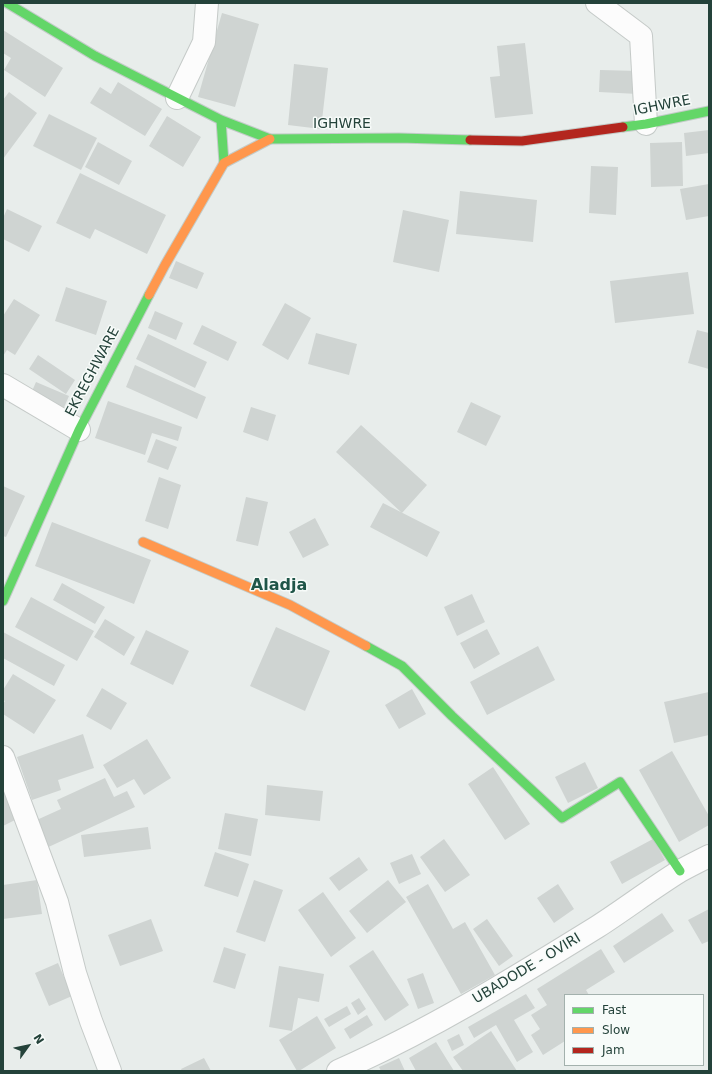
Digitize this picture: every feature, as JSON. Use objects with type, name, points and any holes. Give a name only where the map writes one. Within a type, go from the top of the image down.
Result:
[{"type":"street","name":"IGHWRE","points":[[7,3],[95,56],[221,120],[270,139],[399,138],[522,141],[646,124],[709,111]]},
{"type":"street","points":[[178,98],[204,42],[207,3]]},
{"type":"street","points":[[597,3],[641,36],[646,124]]},
{"type":"street","points":[[221,120],[224,163],[270,139]]},
{"type":"street","name":"EKREGHWARE","points":[[3,601],[79,430],[165,265],[224,163]]},
{"type":"street","points":[[3,385],[79,430]]},
{"type":"street","points":[[143,542],[290,605],[402,666],[452,716],[562,818],[620,782],[680,871]]},
{"type":"street","points":[[3,756],[57,902],[75,973],[110,1071]]},
{"type":"street","name":"UBADODE - OVIRI","points":[[338,1071],[369,1058],[522,973],[608,920],[680,871],[709,856]]},
{"type":"building","points":[[222,13],[259,24],[235,107],[198,97]]},
{"type":"building","points":[[3,30],[63,68],[45,97],[4,70],[11,58],[3,53]]},
{"type":"building","points":[[525,43],[533,114],[495,118],[490,77],[500,76],[497,46]]},
{"type":"building","points":[[294,64],[328,68],[321,129],[288,125]]},
{"type":"building","points":[[600,70],[639,71],[638,94],[599,92]]},
{"type":"building","points":[[118,82],[162,109],[145,136],[90,103],[100,87],[111,94]]},
{"type":"building","points":[[9,92],[37,113],[3,159],[3,100]]},
{"type":"building","points":[[49,114],[97,138],[81,170],[33,146]]},
{"type":"building","points":[[167,116],[201,137],[183,167],[149,146]]},
{"type":"building","points":[[709,130],[709,153],[686,156],[684,133]]},
{"type":"building","points":[[98,142],[132,161],[119,185],[85,167]]},
{"type":"building","points":[[682,142],[683,186],[651,187],[650,143]]},
{"type":"building","points":[[591,166],[618,167],[616,215],[589,213]]},
{"type":"building","points":[[80,173],[166,215],[147,254],[95,229],[90,239],[56,223]]},
{"type":"building","points":[[709,184],[709,216],[686,220],[680,189]]},
{"type":"building","points":[[460,191],[537,200],[533,242],[456,234]]},
{"type":"building","points":[[7,209],[42,226],[29,252],[3,239],[3,218]]},
{"type":"building","points":[[403,210],[449,220],[439,272],[393,262]]},
{"type":"building","points":[[176,261],[204,273],[197,289],[169,278]]},
{"type":"building","points":[[688,272],[694,314],[615,323],[610,281]]},
{"type":"building","points":[[66,287],[107,301],[96,335],[55,321]]},
{"type":"building","points":[[14,299],[40,315],[15,355],[7,350],[3,356],[3,316]]},
{"type":"building","points":[[285,303],[311,318],[288,360],[262,345]]},
{"type":"building","points":[[155,311],[183,323],[176,340],[148,328]]},
{"type":"building","points":[[202,325],[237,342],[228,361],[193,344]]},
{"type":"building","points":[[697,330],[709,333],[709,369],[688,363]]},
{"type":"building","points":[[316,333],[357,344],[349,375],[308,364]]},
{"type":"building","points":[[148,334],[207,362],[195,388],[136,359]]},
{"type":"building","points":[[38,355],[75,380],[66,394],[29,369]]},
{"type":"building","points":[[135,365],[206,397],[197,419],[126,387]]},
{"type":"building","points":[[36,382],[69,396],[62,412],[29,398]]},
{"type":"building","points":[[108,401],[182,427],[178,441],[152,433],[145,455],[95,438]]},
{"type":"building","points":[[471,402],[501,416],[486,446],[457,432]]},
{"type":"building","points":[[251,407],[276,415],[268,441],[243,432]]},
{"type":"building","points":[[361,425],[427,485],[402,513],[336,452]]},
{"type":"building","points":[[156,439],[177,447],[168,470],[147,462]]},
{"type":"building","points":[[159,477],[181,485],[168,529],[145,521]]},
{"type":"building","points":[[3,486],[25,496],[6,537],[3,536]]},
{"type":"building","points":[[246,497],[268,502],[258,546],[236,541]]},
{"type":"building","points":[[383,503],[440,532],[427,557],[370,527]]},
{"type":"building","points":[[315,518],[329,545],[303,558],[289,532]]},
{"type":"building","points":[[52,522],[151,560],[134,604],[35,566]]},
{"type":"building","points":[[62,583],[105,607],[95,624],[53,600]]},
{"type":"building","points":[[472,594],[485,622],[457,636],[444,607]]},
{"type":"building","points":[[31,597],[94,631],[77,661],[15,627]]},
{"type":"building","points":[[105,619],[135,637],[124,656],[94,637]]},
{"type":"building","points":[[276,627],[330,651],[305,711],[250,686]]},
{"type":"building","points":[[487,629],[500,654],[474,669],[460,643]]},
{"type":"building","points":[[146,630],[189,651],[173,685],[130,664]]},
{"type":"building","points":[[3,632],[65,665],[54,686],[3,658]]},
{"type":"building","points":[[538,646],[555,680],[487,715],[470,682]]},
{"type":"building","points":[[13,674],[56,700],[34,734],[3,714],[3,704],[5,701],[3,700],[3,690]]},
{"type":"building","points":[[102,688],[127,703],[111,730],[86,716]]},
{"type":"building","points":[[412,689],[426,714],[399,729],[385,705]]},
{"type":"building","points":[[709,692],[709,735],[674,743],[664,702]]},
{"type":"building","points":[[83,734],[94,768],[58,780],[61,790],[32,800],[17,757]]},
{"type":"building","points":[[147,739],[171,778],[144,795],[134,779],[117,788],[103,765]]},
{"type":"building","points":[[672,751],[709,816],[709,825],[679,842],[639,770]]},
{"type":"building","points":[[585,762],[598,788],[568,803],[555,777]]},
{"type":"building","points":[[493,767],[530,824],[505,840],[468,784]]},
{"type":"building","points":[[105,778],[114,797],[127,791],[135,807],[42,850],[30,823],[61,809],[57,800]]},
{"type":"building","points":[[267,785],[323,791],[320,821],[265,815]]},
{"type":"building","points":[[3,790],[17,819],[3,826]]},
{"type":"building","points":[[225,813],[258,819],[251,856],[218,849]]},
{"type":"building","points":[[148,827],[151,849],[84,857],[81,835]]},
{"type":"building","points":[[444,839],[470,875],[445,892],[420,857]]},
{"type":"building","points":[[653,839],[665,860],[622,884],[610,862]]},
{"type":"building","points":[[215,852],[249,864],[238,897],[204,886]]},
{"type":"building","points":[[412,854],[421,874],[399,884],[390,863]]},
{"type":"building","points":[[359,857],[368,870],[339,891],[329,878]]},
{"type":"building","points":[[37,880],[42,914],[3,919],[3,885]]},
{"type":"building","points":[[254,880],[283,890],[265,942],[236,932]]},
{"type":"building","points":[[388,880],[406,902],[367,933],[349,911]]},
{"type":"building","points":[[428,884],[453,929],[465,922],[495,975],[461,994],[406,897]]},
{"type":"building","points":[[558,884],[574,909],[554,923],[537,898]]},
{"type":"building","points":[[323,892],[356,938],[331,957],[298,910]]},
{"type":"building","points":[[709,909],[709,941],[702,944],[688,920]]},
{"type":"building","points":[[662,913],[674,931],[624,963],[613,946]]},
{"type":"building","points":[[151,919],[163,951],[120,966],[108,935]]},
{"type":"building","points":[[487,919],[513,956],[499,966],[473,929]]},
{"type":"building","points":[[224,947],[246,954],[235,989],[213,982]]},
{"type":"building","points":[[601,949],[615,972],[586,990],[588,994],[564,994],[564,1042],[543,1055],[531,1035],[540,1029],[531,1015],[547,1005],[537,989]]},
{"type":"building","points":[[373,950],[409,1005],[385,1021],[349,966]]},
{"type":"building","points":[[58,963],[72,996],[49,1006],[35,973]]},
{"type":"building","points":[[279,966],[324,974],[319,1002],[298,998],[292,1031],[269,1027]]},
{"type":"building","points":[[423,973],[434,1003],[418,1009],[407,979]]},
{"type":"building","points":[[526,994],[535,1008],[514,1020],[533,1052],[517,1062],[496,1025],[474,1038],[468,1027]]},
{"type":"building","points":[[359,998],[366,1009],[358,1015],[351,1003]]},
{"type":"building","points":[[347,1006],[351,1014],[329,1027],[324,1019]]},
{"type":"building","points":[[367,1015],[373,1025],[350,1039],[344,1029]]},
{"type":"building","points":[[317,1016],[336,1048],[297,1071],[279,1040]]},
{"type":"building","points":[[491,1031],[517,1071],[463,1071],[453,1057]]},
{"type":"building","points":[[459,1034],[464,1045],[452,1051],[447,1040]]},
{"type":"building","points":[[436,1042],[454,1071],[416,1071],[409,1058]]},
{"type":"building","points":[[204,1058],[211,1071],[182,1071],[181,1069]]},
{"type":"building","points":[[399,1058],[405,1071],[381,1071],[379,1067]]},
{"type":"traffic: fast","points":[[7,3],[95,56],[221,120],[270,139],[399,138],[470,140]]},
{"type":"traffic: fast","points":[[623,127],[646,124],[709,111]]},
{"type":"traffic: fast","points":[[221,120],[224,163]]},
{"type":"traffic: fast","points":[[3,601],[79,430],[149,295]]},
{"type":"traffic: fast","points":[[366,646],[402,666],[452,716],[562,818],[620,782],[680,871]]},
{"type":"traffic: slow","points":[[149,295],[224,163],[270,139]]},
{"type":"traffic: slow","points":[[143,542],[290,605],[366,646]]},
{"type":"traffic: jam","points":[[470,140],[522,141],[623,127]]},
{"type":"district","name":"Aladja","points":[[279,586]]}]
